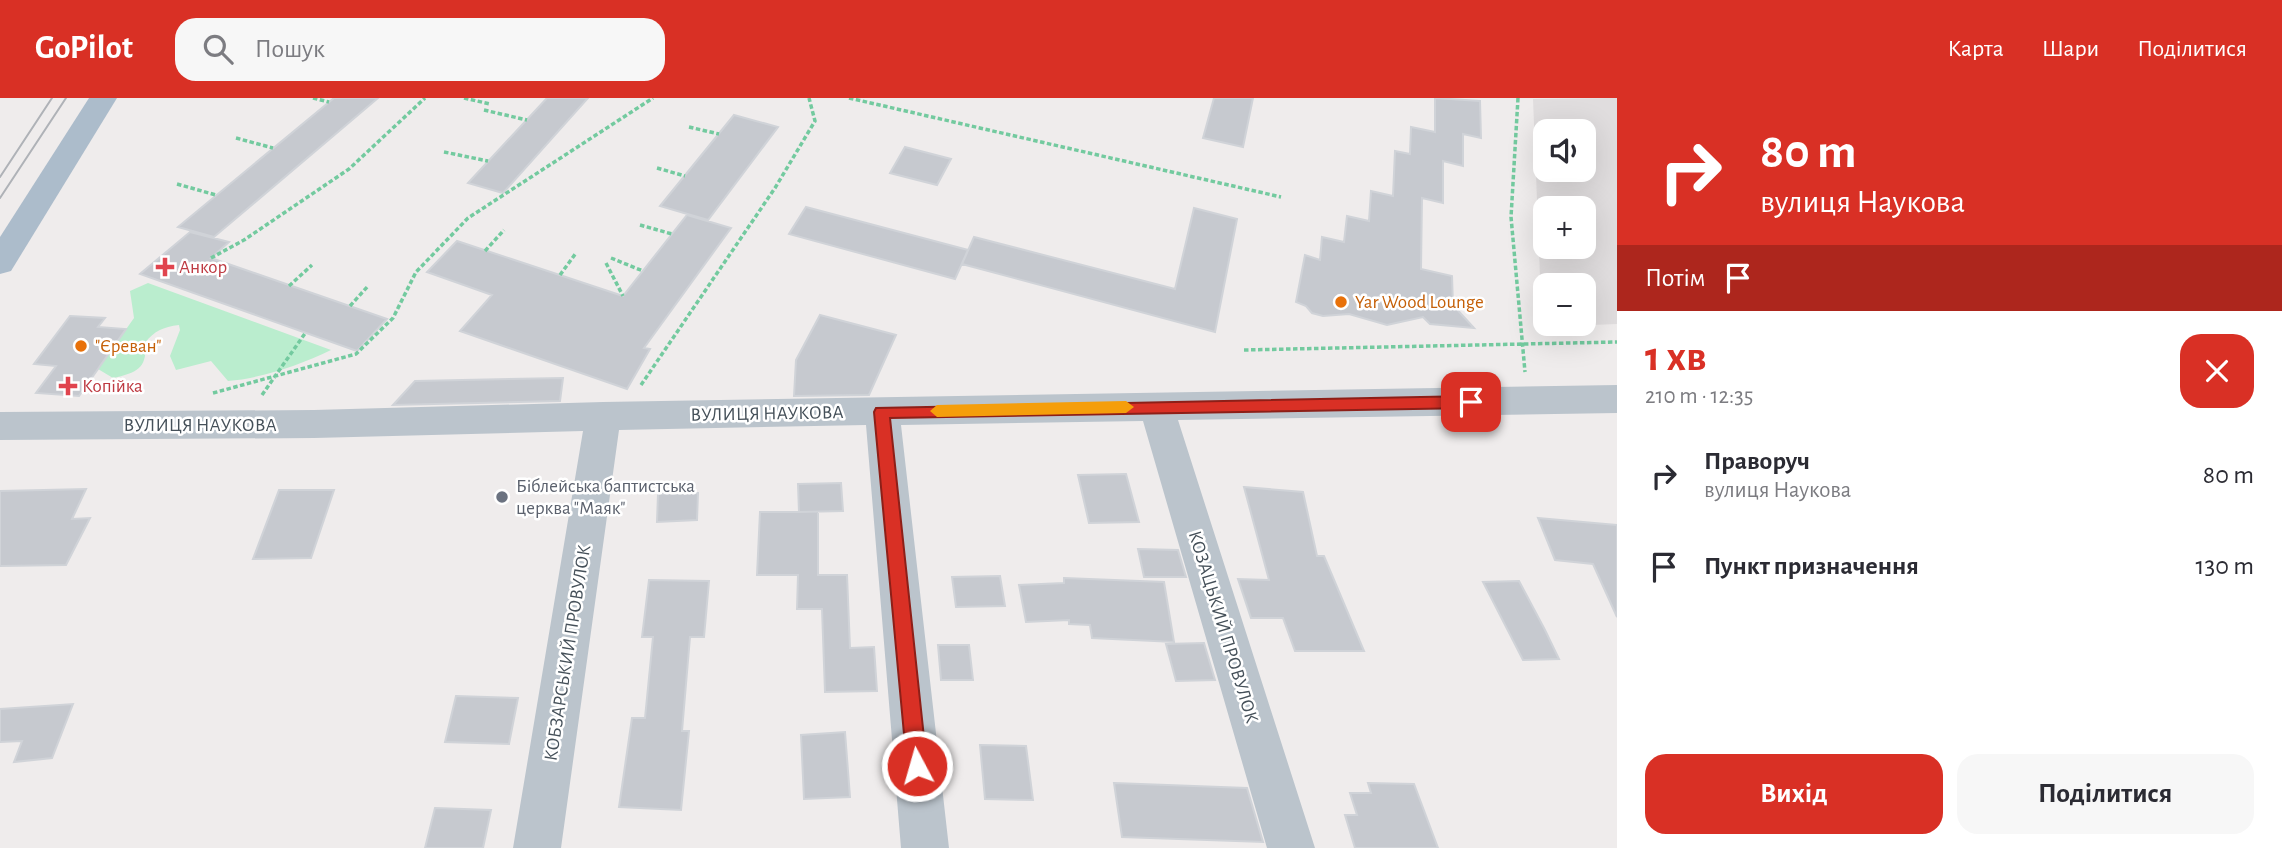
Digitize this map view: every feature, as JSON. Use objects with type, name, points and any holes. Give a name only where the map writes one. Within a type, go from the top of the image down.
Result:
[{"type":"main road","points":[[0,263],[103,98]]},
{"type":"street","name":"ВУЛИЦЯ НАУКОВА","points":[[0,426],[314,424],[603,416],[1617,399]]},
{"type":"street","name":"КОЗАЦЬКИЙ ПРОВУЛОК","points":[[1156,406],[1290,848]]},
{"type":"street","points":[[882,412],[925,848]]},
{"type":"street","name":"КОБЗАРСЬКИЙ ПРОВУЛОК","points":[[537,848],[603,416]]},
{"type":"path","points":[[313,98],[329,102]]},
{"type":"path","points":[[211,258],[244,240],[349,169],[425,98]]},
{"type":"path","points":[[464,98],[490,104]]},
{"type":"path","points":[[211,394],[356,354],[393,318],[416,272],[468,218],[653,98]]},
{"type":"path","points":[[603,416],[630,401],[775,188],[814,121],[809,98]]},
{"type":"path","points":[[849,98],[1281,197]]},
{"type":"path","points":[[1518,98],[1511,217],[1524,343],[1525,401]]},
{"type":"path","points":[[484,110],[527,120]]},
{"type":"path","points":[[689,127],[719,134]]},
{"type":"path","points":[[236,138],[273,148]]},
{"type":"path","points":[[444,152],[488,161]]},
{"type":"path","points":[[657,168],[685,176]]},
{"type":"path","points":[[177,184],[216,195]]},
{"type":"path","points":[[640,225],[671,234]]},
{"type":"path","points":[[485,251],[504,230]]},
{"type":"path","points":[[559,275],[576,253]]},
{"type":"path","points":[[611,258],[643,271]]},
{"type":"path","points":[[606,263],[623,296]]},
{"type":"path","points":[[289,286],[312,265]]},
{"type":"path","points":[[350,306],[368,286]]},
{"type":"path","points":[[261,398],[306,332]]},
{"type":"path","points":[[1244,350],[1617,342]]},
{"type":"shaded area","points":[[1617,98],[1617,324],[1596,325],[1596,273],[1540,273],[1539,259],[1596,259],[1596,196],[1537,196],[1536,182],[1596,182],[1596,119],[1534,119],[1533,99]]},
{"type":"green space","points":[[148,283],[331,350],[281,370],[228,381],[211,361],[176,370],[170,356],[180,330],[179,325],[164,328],[152,335],[145,343],[142,364],[134,372],[113,378],[98,369],[134,318],[130,291]]},
{"type":"building","points":[[334,98],[378,98],[214,237],[178,227]]},
{"type":"building","points":[[547,98],[588,98],[503,193],[468,183]]},
{"type":"building","points":[[1214,98],[1253,98],[1243,147],[1203,138]]},
{"type":"building","points":[[1435,98],[1480,101],[1481,138],[1463,134],[1463,166],[1443,161],[1443,203],[1422,198],[1421,269],[1452,276],[1453,305],[1474,328],[1430,324],[1423,317],[1387,325],[1349,314],[1323,316],[1312,313],[1306,306],[1296,302],[1305,255],[1320,260],[1322,237],[1344,242],[1347,216],[1369,221],[1371,191],[1393,196],[1395,151],[1410,154],[1411,127],[1435,132]]},
{"type":"building","points":[[734,115],[778,127],[708,220],[660,206]]},
{"type":"building","points":[[905,147],[951,159],[937,185],[890,173]]},
{"type":"building","points":[[806,207],[968,250],[955,279],[789,234]]},
{"type":"building","points":[[1194,208],[1237,219],[1215,332],[962,264],[974,237],[1175,289]]},
{"type":"building","points":[[687,215],[731,228],[644,348],[650,349],[627,389],[460,331],[492,295],[427,272],[457,241],[623,296]]},
{"type":"building","points":[[190,232],[229,242],[211,258],[387,319],[357,351],[140,274]]},
{"type":"building","points":[[820,315],[896,335],[869,395],[794,396],[796,360]]},
{"type":"building","name":"\"Єреван\"","points":[[70,316],[105,318],[98,327],[126,329],[79,396],[36,393],[56,366],[34,364]]},
{"type":"building","points":[[563,378],[560,401],[393,405],[415,381]]},
{"type":"building","points":[[1126,474],[1139,522],[1089,523],[1078,475]]},
{"type":"building","points":[[841,483],[843,511],[799,512],[798,484]]},
{"type":"building","points":[[1244,487],[1303,492],[1317,556],[1324,556],[1364,651],[1295,651],[1283,618],[1251,618],[1238,579],[1269,580]]},
{"type":"building","points":[[86,489],[72,519],[90,518],[66,565],[0,566],[0,491]]},
{"type":"building","points":[[279,490],[334,490],[311,558],[253,559]]},
{"type":"building","points":[[698,493],[697,520],[657,522],[658,494]]},
{"type":"building","points":[[760,512],[818,512],[818,575],[847,575],[850,648],[874,647],[877,691],[825,692],[822,609],[797,609],[798,575],[757,575]]},
{"type":"building","points":[[1538,518],[1617,525],[1617,617],[1593,564],[1555,560]]},
{"type":"building","points":[[1138,549],[1178,550],[1186,577],[1144,577]]},
{"type":"building","points":[[1000,576],[1005,606],[956,607],[952,577]]},
{"type":"building","points":[[1064,578],[1164,582],[1174,642],[1092,638],[1090,625],[1069,624],[1069,620],[1026,622],[1019,585],[1064,583]]},
{"type":"building","points":[[649,580],[709,581],[704,637],[690,637],[682,731],[689,731],[681,810],[619,807],[632,718],[645,718],[653,637],[642,637]]},
{"type":"building","points":[[1519,581],[1559,659],[1523,660],[1483,582]]},
{"type":"building","points":[[1204,643],[1215,680],[1176,681],[1166,644]]},
{"type":"building","points":[[938,645],[969,645],[973,680],[941,680]]},
{"type":"building","points":[[456,696],[518,698],[509,744],[445,742]]},
{"type":"building","points":[[73,704],[52,758],[14,762],[22,741],[0,742],[0,709]]},
{"type":"building","points":[[845,732],[850,797],[804,799],[801,735]]},
{"type":"building","points":[[980,745],[1026,746],[1033,800],[985,799]]},
{"type":"building","points":[[1114,783],[1247,788],[1263,842],[1122,837]]},
{"type":"building","points":[[1368,783],[1414,784],[1438,848],[1355,848],[1345,815],[1357,815],[1350,793],[1371,793]]},
{"type":"building","points":[[435,808],[491,810],[483,848],[425,848]]},
{"type":"tram line","points":[[0,177],[52,98]]},
{"type":"tram line","points":[[0,198],[66,98]]},
{"type":"slow traffic","points":[[937,411],[1126,407]]},
{"type":"place","name":"Анкор","points":[[165,267]]},
{"type":"place","name":"Yar Wood Lounge","points":[[1341,302]]},
{"type":"place","name":"\"Єреван\"","points":[[81,346]]},
{"type":"place","name":"Копійка","points":[[68,386]]},
{"type":"place","name":"Біблейська баптистська церква \"Маяк\"","points":[[502,497]]},
{"type":"route","points":[[917,766],[882,412],[1228,404],[1471,402]]}]
